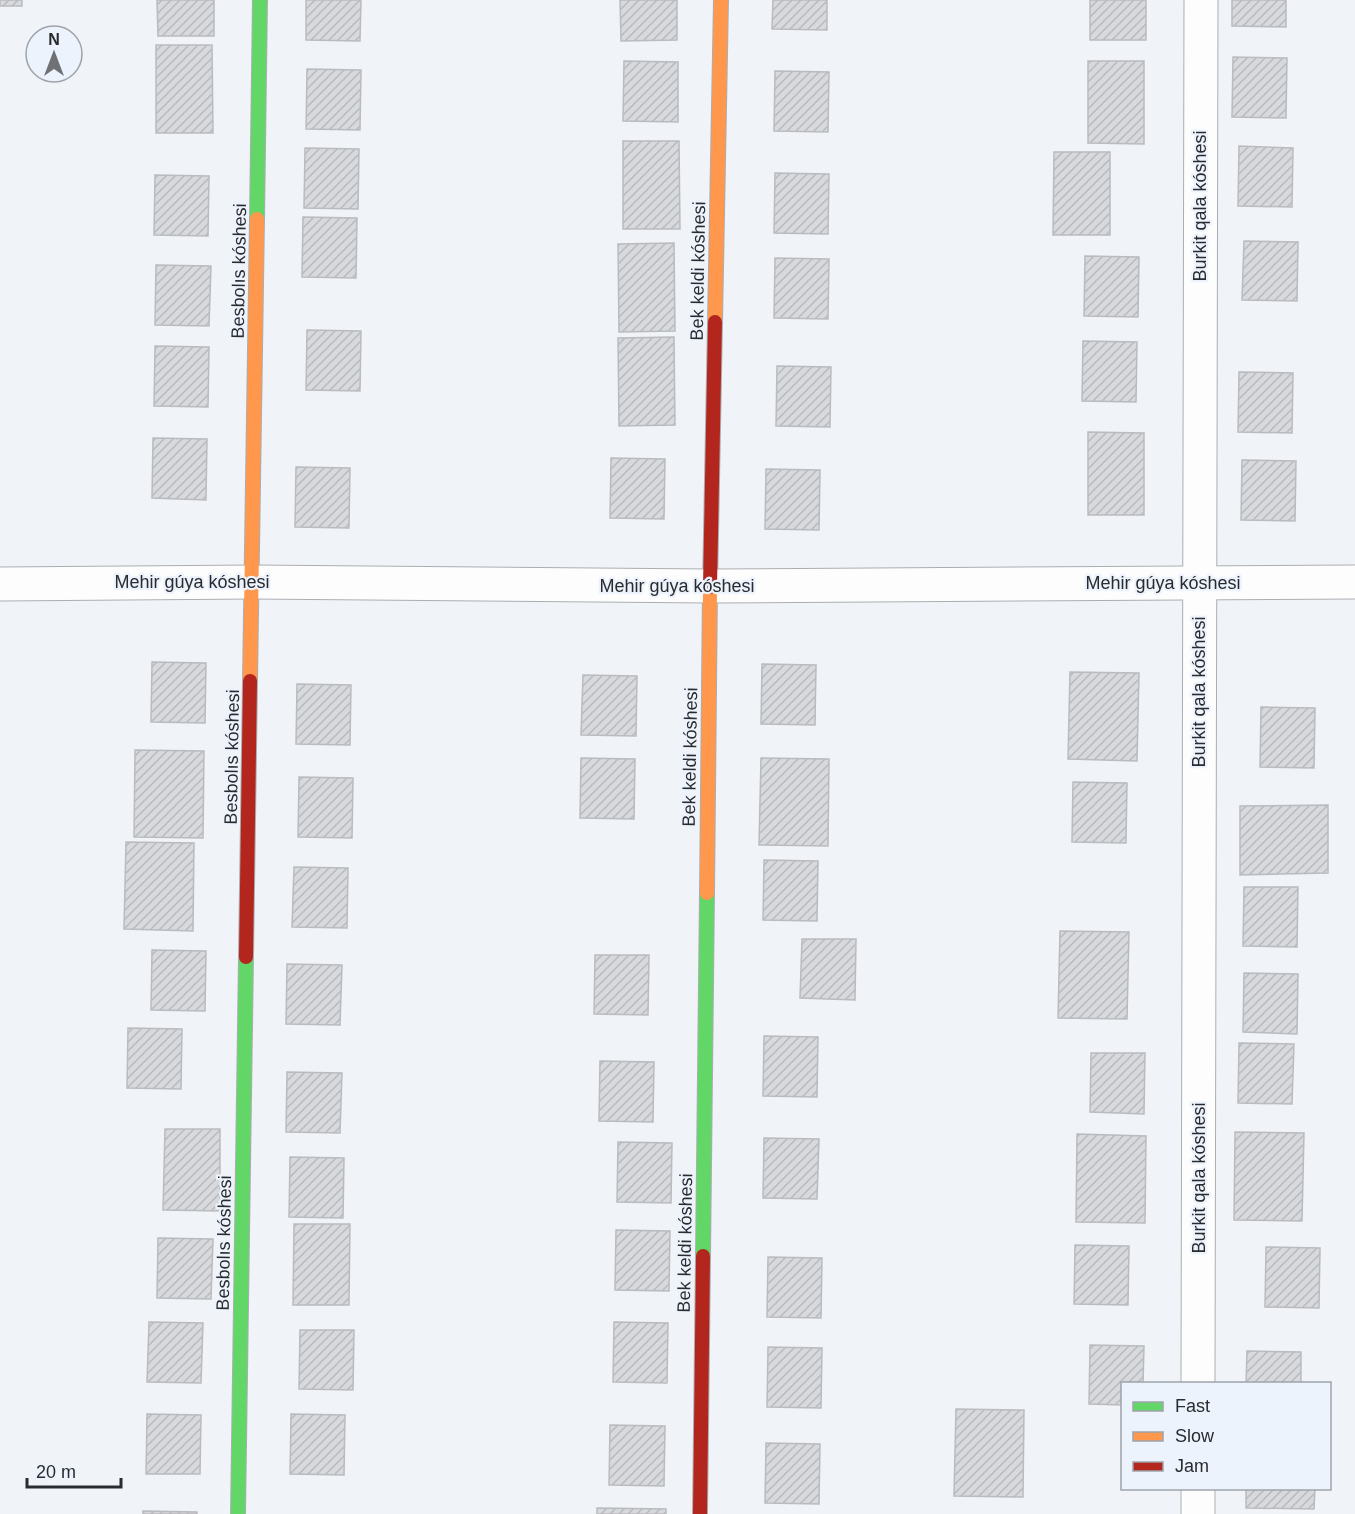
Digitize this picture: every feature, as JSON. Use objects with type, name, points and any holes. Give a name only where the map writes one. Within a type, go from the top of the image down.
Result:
[{"type":"street","name":"Besbolıs kóshesi","points":[[238,1514],[261,0]]},
{"type":"street","name":"Bek keldi kóshesi","points":[[700,1514],[710,586],[721,0]]},
{"type":"street","name":"Burkit qala kóshesi","points":[[1198,1382],[1201,0]]},
{"type":"street","name":"Mehir gúyа kóshesi","points":[[0,584],[252,582],[710,586],[1355,582]]},
{"type":"street","points":[[1198,1490],[1198,1514]]},
{"type":"building","points":[[0,0],[22,0],[22,6],[0,6]]},
{"type":"building","points":[[157,0],[214,0],[214,36],[158,36]]},
{"type":"building","points":[[306,0],[361,0],[360,41],[306,40]]},
{"type":"building","points":[[620,0],[677,0],[677,40],[621,41]]},
{"type":"building","points":[[773,0],[827,0],[827,30],[772,29]]},
{"type":"building","points":[[1090,0],[1146,0],[1146,40],[1090,40]]},
{"type":"building","points":[[1232,0],[1286,0],[1286,27],[1232,26]]},
{"type":"building","points":[[156,45],[212,45],[213,133],[156,133]]},
{"type":"building","points":[[1233,57],[1287,58],[1286,118],[1232,117]]},
{"type":"building","points":[[624,61],[678,62],[678,122],[623,121]]},
{"type":"building","points":[[1088,61],[1144,61],[1144,144],[1088,143]]},
{"type":"building","points":[[307,69],[361,70],[360,130],[306,129]]},
{"type":"building","points":[[775,71],[829,72],[828,132],[774,131]]},
{"type":"building","points":[[623,141],[679,141],[680,229],[623,229]]},
{"type":"building","points":[[1239,146],[1293,148],[1292,207],[1238,206]]},
{"type":"building","points":[[305,148],[359,149],[358,209],[304,208]]},
{"type":"building","points":[[1054,152],[1110,152],[1110,235],[1053,235]]},
{"type":"building","points":[[775,173],[829,174],[828,234],[774,233]]},
{"type":"building","points":[[155,175],[209,176],[208,236],[154,235]]},
{"type":"building","points":[[303,217],[357,218],[356,278],[302,277]]},
{"type":"building","points":[[1244,241],[1298,242],[1297,301],[1242,300]]},
{"type":"building","points":[[674,243],[675,331],[619,332],[618,244]]},
{"type":"building","points":[[1085,256],[1139,257],[1138,317],[1084,316]]},
{"type":"building","points":[[775,258],[829,259],[828,319],[774,318]]},
{"type":"building","points":[[156,265],[211,266],[209,326],[155,325]]},
{"type":"building","points":[[307,330],[361,331],[360,391],[306,390]]},
{"type":"building","points":[[674,337],[675,425],[619,426],[618,338]]},
{"type":"building","points":[[1083,341],[1137,342],[1136,402],[1082,401]]},
{"type":"building","points":[[155,346],[209,347],[208,407],[154,406]]},
{"type":"building","points":[[777,366],[831,367],[830,427],[776,426]]},
{"type":"building","points":[[1239,372],[1293,373],[1292,433],[1238,432]]},
{"type":"building","points":[[1088,432],[1144,433],[1144,515],[1088,515]]},
{"type":"building","points":[[153,438],[207,439],[206,500],[152,498]]},
{"type":"building","points":[[611,458],[665,459],[664,519],[610,518]]},
{"type":"building","points":[[1242,460],[1296,461],[1295,521],[1241,520]]},
{"type":"building","points":[[296,467],[350,468],[349,528],[295,527]]},
{"type":"building","points":[[766,469],[820,470],[819,530],[765,529]]},
{"type":"building","points":[[152,662],[206,663],[205,723],[151,722]]},
{"type":"building","points":[[762,664],[816,665],[815,725],[761,724]]},
{"type":"building","points":[[1070,672],[1139,673],[1137,761],[1068,759]]},
{"type":"building","points":[[583,675],[637,676],[636,736],[581,735]]},
{"type":"building","points":[[297,684],[351,685],[350,745],[296,744]]},
{"type":"building","points":[[1261,707],[1315,708],[1314,768],[1260,767]]},
{"type":"building","points":[[135,750],[204,751],[203,838],[134,837]]},
{"type":"building","points":[[581,758],[635,759],[634,819],[580,818]]},
{"type":"building","points":[[761,758],[829,759],[828,846],[759,845]]},
{"type":"building","points":[[299,777],[353,778],[352,838],[298,837]]},
{"type":"building","points":[[1073,782],[1127,783],[1126,843],[1072,842]]},
{"type":"building","points":[[1328,805],[1328,873],[1240,875],[1240,806]]},
{"type":"building","points":[[126,842],[194,843],[193,931],[124,929]]},
{"type":"building","points":[[764,860],[818,861],[817,921],[763,920]]},
{"type":"building","points":[[294,867],[348,868],[347,928],[292,927]]},
{"type":"building","points":[[1244,887],[1298,887],[1297,947],[1243,946]]},
{"type":"building","points":[[1060,931],[1129,932],[1127,1019],[1058,1018]]},
{"type":"building","points":[[802,939],[856,939],[855,1000],[800,998]]},
{"type":"building","points":[[152,950],[206,951],[205,1011],[151,1010]]},
{"type":"building","points":[[595,955],[649,955],[648,1015],[594,1014]]},
{"type":"building","points":[[287,964],[342,965],[340,1025],[286,1024]]},
{"type":"building","points":[[1244,973],[1298,974],[1297,1034],[1243,1032]]},
{"type":"building","points":[[128,1028],[182,1029],[181,1089],[127,1088]]},
{"type":"building","points":[[764,1036],[818,1037],[817,1097],[763,1096]]},
{"type":"building","points":[[1239,1043],[1294,1044],[1292,1104],[1238,1103]]},
{"type":"building","points":[[1091,1053],[1145,1053],[1144,1114],[1090,1112]]},
{"type":"building","points":[[600,1061],[654,1062],[653,1122],[599,1121]]},
{"type":"building","points":[[287,1072],[342,1073],[340,1133],[286,1132]]},
{"type":"building","points":[[165,1129],[220,1129],[220,1211],[163,1210]]},
{"type":"building","points":[[1235,1132],[1304,1133],[1302,1221],[1234,1220]]},
{"type":"building","points":[[1077,1134],[1146,1136],[1145,1223],[1076,1222]]},
{"type":"building","points":[[764,1138],[819,1139],[817,1199],[763,1198]]},
{"type":"building","points":[[618,1142],[672,1143],[671,1203],[617,1202]]},
{"type":"building","points":[[290,1157],[344,1158],[343,1218],[289,1217]]},
{"type":"building","points":[[294,1224],[350,1224],[349,1305],[293,1305]]},
{"type":"building","points":[[616,1230],[670,1231],[669,1291],[615,1290]]},
{"type":"building","points":[[158,1238],[213,1239],[211,1299],[157,1298]]},
{"type":"building","points":[[1075,1245],[1129,1246],[1128,1305],[1074,1304]]},
{"type":"building","points":[[1266,1247],[1320,1248],[1319,1308],[1265,1307]]},
{"type":"building","points":[[768,1257],[822,1258],[821,1318],[767,1317]]},
{"type":"building","points":[[149,1322],[203,1323],[201,1383],[147,1382]]},
{"type":"building","points":[[614,1322],[668,1323],[667,1383],[613,1382]]},
{"type":"building","points":[[300,1330],[354,1330],[353,1390],[299,1389]]},
{"type":"building","points":[[1090,1345],[1144,1346],[1143,1382],[1121,1382],[1121,1405],[1089,1404]]},
{"type":"building","points":[[768,1347],[822,1348],[821,1408],[767,1407]]},
{"type":"building","points":[[1247,1351],[1301,1352],[1301,1382],[1246,1382]]},
{"type":"building","points":[[956,1409],[1024,1410],[1023,1497],[954,1496]]},
{"type":"building","points":[[147,1414],[201,1415],[200,1474],[146,1474]]},
{"type":"building","points":[[291,1414],[345,1415],[344,1475],[290,1474]]},
{"type":"building","points":[[610,1425],[665,1426],[664,1486],[609,1485]]},
{"type":"building","points":[[766,1443],[820,1444],[819,1504],[765,1503]]},
{"type":"building","points":[[1246,1490],[1315,1490],[1314,1509],[1246,1508]]},
{"type":"building","points":[[597,1508],[666,1509],[666,1514],[597,1514]]},
{"type":"building","points":[[143,1511],[197,1512],[197,1514],[143,1514]]},
{"type":"traffic: fast","points":[[257,219],[260,0]]},
{"type":"traffic: fast","points":[[703,1256],[707,893]]},
{"type":"traffic: fast","points":[[238,1514],[246,957]]},
{"type":"traffic: slow","points":[[715,322],[721,0]]},
{"type":"traffic: slow","points":[[250,681],[257,219]]},
{"type":"traffic: slow","points":[[707,893],[710,587]]},
{"type":"traffic: jam","points":[[710,587],[715,322]]},
{"type":"traffic: jam","points":[[246,957],[250,681]]},
{"type":"traffic: jam","points":[[700,1514],[703,1256]]}]
